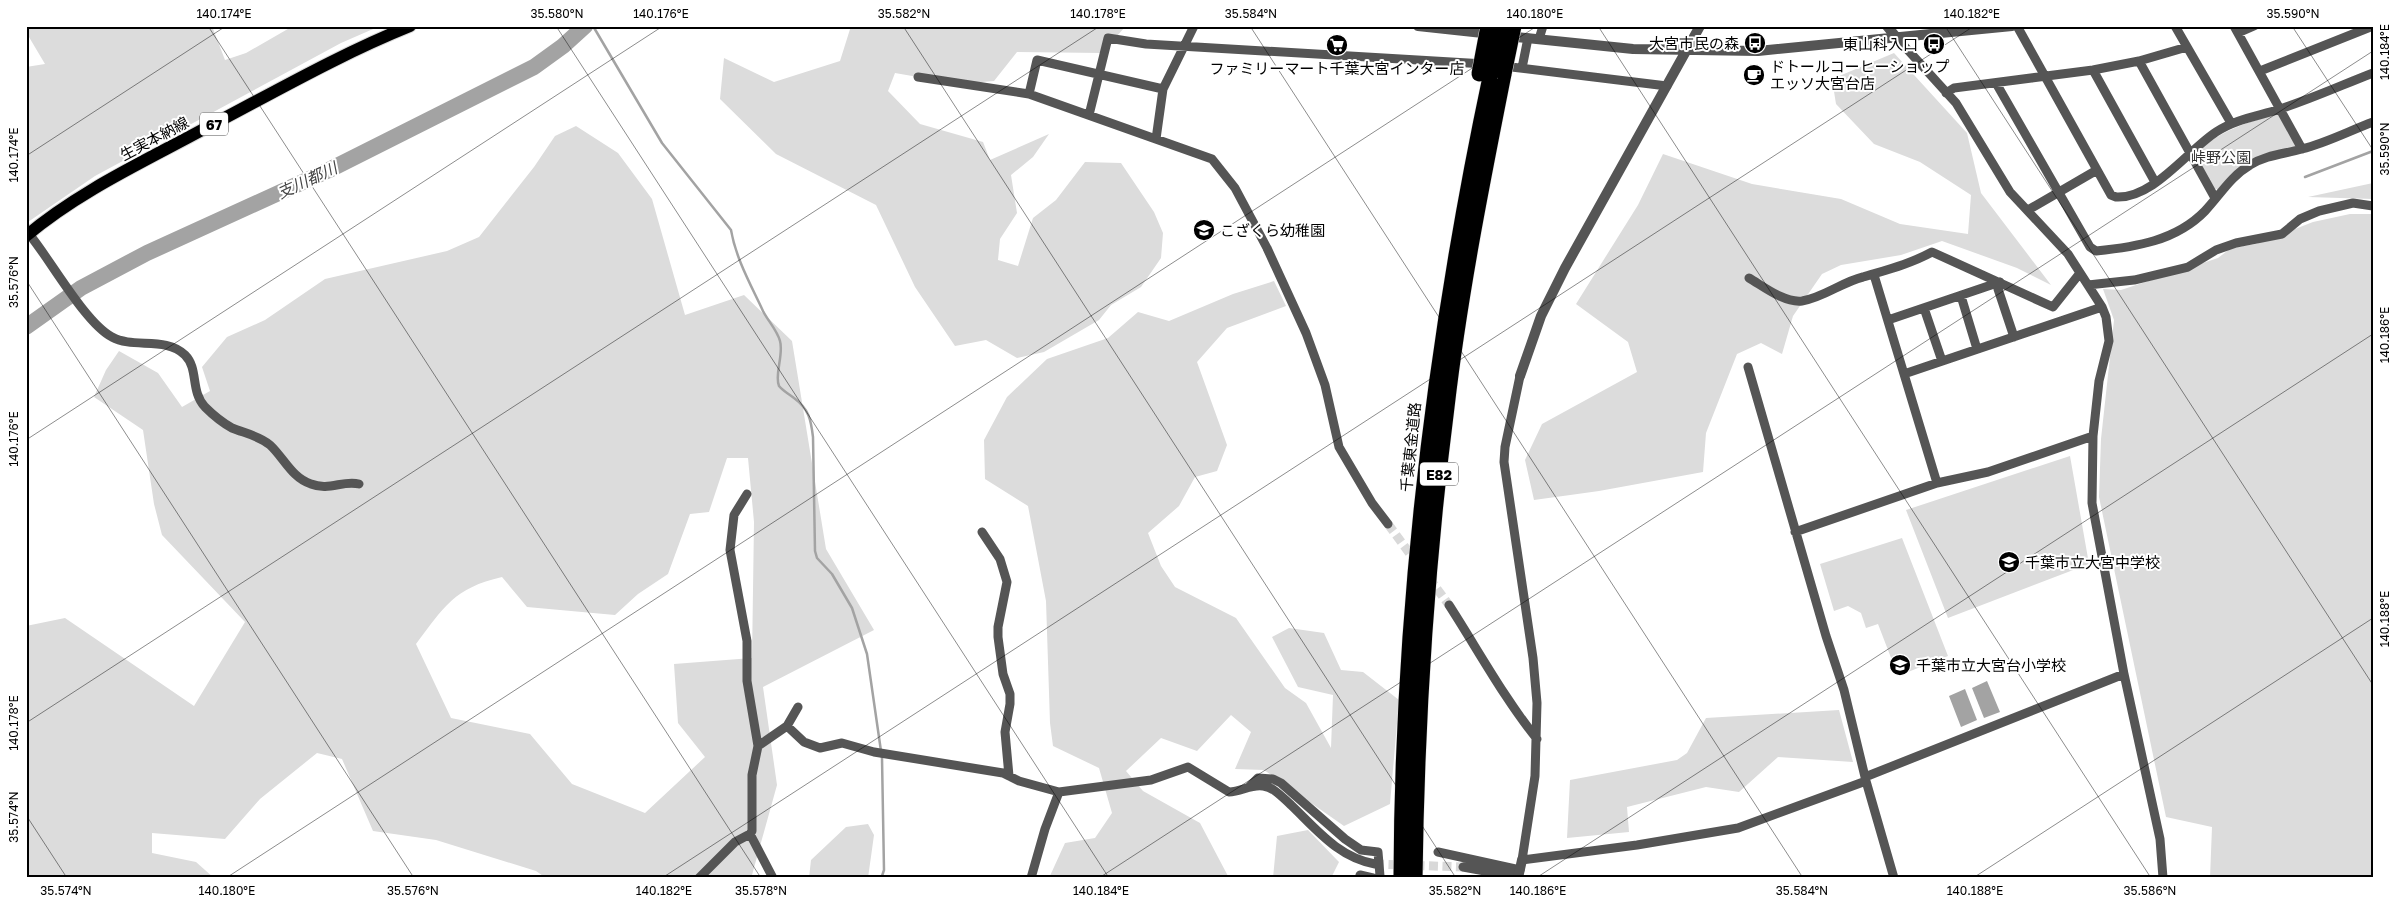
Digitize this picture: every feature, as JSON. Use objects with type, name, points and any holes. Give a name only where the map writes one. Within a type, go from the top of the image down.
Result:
[{"type":"highway","points":[[1488,26],[1491,75]]},
{"type":"highway","name":"E82","points":[[1415,878],[1420,697],[1436,503],[1491,75],[1500,26]]},
{"type":"highway","name":"E82","points":[[1491,75],[1514,26]]},
{"type":"highway","name":"千葉東金道路","points":[[1401,878],[1403,763],[1410,633],[1419,524],[1443,325],[1467,184],[1466,166],[1491,75]]},
{"type":"main road","name":"生実本納線","points":[[28,235],[80,198],[127,171],[345,54],[410,26]]},
{"type":"street","points":[[1156,139],[1163,89],[1194,26]]},
{"type":"street","points":[[1418,26],[1633,49],[1758,51],[2012,26]]},
{"type":"street","points":[[1539,39],[1543,26]]},
{"type":"street","points":[[1519,871],[1530,821],[1537,739],[1537,702],[1533,658],[1504,474],[1505,447],[1520,376],[1541,316],[1565,268],[1700,26]]},
{"type":"street","points":[[1887,26],[1962,113],[2010,192],[2068,254],[2102,307],[2109,327],[2108,341],[2098,381],[2093,436],[2092,503],[2124,674],[2160,839],[2163,878]]},
{"type":"street","points":[[2017,26],[2097,170],[2112,195],[2116,197],[2143,190],[2218,130],[2231,123],[2281,109],[2373,73]]},
{"type":"street","points":[[2175,26],[2231,123]]},
{"type":"street","points":[[2254,26],[2236,30],[2302,149]]},
{"type":"street","points":[[2260,71],[2373,26]]},
{"type":"street","points":[[1089,115],[1108,38],[1146,44],[1185,47],[1522,68],[1667,86]]},
{"type":"street","points":[[1522,68],[1528,38]]},
{"type":"street","points":[[1946,93],[1954,88],[2093,70],[2139,61],[2187,47]]},
{"type":"street","points":[[1029,94],[1037,60],[1163,89]]},
{"type":"street","points":[[2139,61],[2216,198]]},
{"type":"street","points":[[2093,70],[2155,182]]},
{"type":"street","points":[[918,77],[1029,94],[1212,159],[1235,188],[1267,248],[1306,333],[1325,385],[1339,446],[1372,503],[1388,524]]},
{"type":"street","points":[[1996,83],[2090,246],[2096,251],[2142,245],[2164,237],[2196,219],[2239,172],[2251,164],[2277,154],[2302,149],[2373,122]]},
{"type":"street","points":[[2028,210],[2097,170]]},
{"type":"street","points":[[2088,286],[2134,280],[2188,267],[2216,250],[2236,243],[2282,234],[2300,219],[2319,211],[2353,203],[2373,206]]},
{"type":"street","points":[[28,235],[75,298],[109,336],[118,340],[165,346],[184,354],[190,361],[194,372],[197,395],[205,406],[229,426],[269,444],[300,479],[324,488],[359,484]]},
{"type":"street","points":[[1749,278],[1780,295],[1801,301],[1932,252],[2052,307],[2080,273]]},
{"type":"street","points":[[1874,275],[1937,483]]},
{"type":"street","points":[[1888,320],[2000,282]]},
{"type":"street","points":[[2000,282],[1998,289],[2014,337]]},
{"type":"street","points":[[1961,296],[1977,349]]},
{"type":"street","points":[[1904,374],[2102,307]]},
{"type":"street","points":[[1924,308],[1942,361]]},
{"type":"street","points":[[1748,367],[1795,532],[1844,690],[1866,779],[1894,878]]},
{"type":"street","points":[[1795,532],[1937,483],[1988,472],[2093,436]]},
{"type":"street","points":[[699,878],[735,842],[752,831],[754,757],[758,746],[747,681],[747,642],[730,550],[734,515],[747,494]]},
{"type":"street","points":[[982,532],[1000,559],[1007,582],[998,627],[998,637],[1003,674],[1010,694],[1005,732],[1008,776]]},
{"type":"street","points":[[1449,605],[1517,714],[1537,739]]},
{"type":"street","points":[[1463,867],[1519,871],[1637,845],[1738,828],[1866,779],[2124,674]]},
{"type":"street","points":[[758,746],[787,726],[798,707]]},
{"type":"street","points":[[787,726],[804,742],[820,748],[842,743],[874,752],[1008,776],[1059,792],[1151,780],[1188,767],[1230,792],[1237,792],[1249,787],[1265,786],[1274,790],[1342,852],[1357,860],[1375,864]]},
{"type":"street","points":[[1249,787],[1258,778],[1273,779],[1281,783],[1345,839],[1361,850],[1378,852],[1380,876],[1377,878]]},
{"type":"street","points":[[1031,878],[1044,829],[1050,819],[1059,792]]},
{"type":"street","points":[[750,834],[773,878]]},
{"type":"street","points":[[1438,852],[1519,871]]},
{"type":"street","points":[[1360,875],[1373,878]]},
{"type":"green space","points":[[26,26],[212,26],[225,60],[246,53],[293,26],[380,26],[341,43],[95,176],[28,222],[30,225],[26,228],[26,67],[45,64],[26,32]]},
{"type":"green space","points":[[851,26],[1124,28],[1102,53],[1017,52],[994,81],[958,84],[895,73],[888,91],[920,124],[983,142],[990,160],[1049,134],[1033,157],[1011,175],[1017,213],[1000,239],[998,260],[1018,266],[1033,218],[1056,200],[1085,162],[1121,163],[1154,212],[1163,233],[1161,258],[1141,287],[1111,305],[1099,320],[1044,352],[1017,358],[986,340],[955,346],[915,287],[876,205],[776,154],[720,99],[724,58],[774,82],[840,61]]},
{"type":"green space","points":[[1894,53],[1967,133],[1981,193],[2051,285],[2017,268],[1942,241],[1901,255],[1841,265],[1822,274],[1793,316],[1782,354],[1761,343],[1737,354],[1706,433],[1703,472],[1599,491],[1534,500],[1525,460],[1542,424],[1637,372],[1628,342],[1576,304],[1638,205],[1663,154],[1752,184],[1841,199],[1900,224],[1968,234],[1971,195],[1920,162],[1874,144],[1836,104],[1832,79]]},
{"type":"green space","name":"峠野公園","points":[[2277,114],[2282,117],[2297,144],[2295,148],[2234,172],[2218,189],[2213,189],[2195,159],[2196,152],[2234,128]]},
{"type":"green space","points":[[576,126],[618,153],[652,199],[685,315],[744,295],[792,341],[826,549],[874,630],[763,687],[777,785],[752,875],[735,878],[546,878],[536,871],[436,840],[373,831],[342,759],[317,753],[260,799],[225,839],[152,833],[152,853],[196,862],[214,878],[26,878],[26,626],[65,618],[194,706],[245,622],[162,535],[154,504],[143,430],[94,397],[106,370],[119,351],[158,373],[182,407],[210,391],[202,367],[227,337],[265,320],[325,279],[447,251],[479,237],[534,167],[555,136]],"holes":[[[727,458],[748,458],[754,522],[752,658],[674,664],[678,723],[705,757],[645,813],[572,784],[530,734],[451,718],[416,644],[434,619],[461,593],[472,587],[502,577],[527,607],[615,615],[638,594],[668,574],[690,514],[709,512]]]},
{"type":"green space","points":[[2373,183],[2373,199],[2308,197]]},
{"type":"green space","points":[[2350,214],[2373,214],[2373,878],[2210,878],[2212,827],[2166,817],[2099,497],[2101,439],[2114,320],[2103,289],[2121,290],[2218,258],[2231,248],[2256,244],[2313,222]]},
{"type":"green space","points":[[1274,281],[1286,306],[1227,328],[1197,362],[1227,445],[1217,471],[1195,477],[1179,506],[1148,533],[1161,566],[1175,587],[1236,618],[1285,688],[1306,703],[1331,748],[1333,695],[1298,687],[1272,637],[1289,628],[1324,633],[1341,670],[1363,672],[1399,700],[1390,804],[1344,826],[1264,770],[1235,769],[1251,732],[1231,715],[1197,751],[1161,738],[1126,771],[1143,791],[1200,823],[1229,878],[1049,878],[1065,843],[1095,838],[1112,813],[1099,768],[1053,746],[1050,723],[1046,601],[1028,506],[985,479],[984,440],[1007,397],[1047,359],[1108,338],[1138,312],[1169,321],[1233,294]]},
{"type":"green space","points":[[2070,456],[2089,564],[1948,618],[1906,510]]},
{"type":"green space","points":[[1902,538],[1948,656],[1898,676],[1878,624],[1866,628],[1861,613],[1848,606],[1834,611],[1820,564]]},
{"type":"green space","points":[[1839,710],[1853,762],[1778,757],[1739,792],[1706,787],[1627,807],[1629,832],[1567,838],[1570,780],[1677,760],[1687,753],[1706,718]]},
{"type":"green space","points":[[868,824],[874,835],[868,878],[809,878],[811,860],[846,827]]},
{"type":"green space","points":[[1308,830],[1339,862],[1331,878],[1273,878],[1277,836]]},
{"type":"shaded area","points":[[1987,681],[2000,712],[1984,718],[1972,688]]},
{"type":"shaded area","points":[[1965,689],[1977,720],[1961,727],[1949,696]]},
{"type":"waterway","name":"支川都川","points":[[26,327],[81,288],[147,253],[329,170],[534,67],[563,46],[585,26]]},
{"type":"waterway","points":[[593,26],[662,143],[731,230],[744,272],[780,341],[779,386],[803,406],[810,420],[813,437],[815,551],[817,558],[832,574],[852,608],[867,654],[882,758],[884,870],[882,876],[878,878]]},
{"type":"waterway","points":[[2305,177],[2373,151]]},
{"type":"tunnel","points":[[1388,524],[1416,562]]},
{"type":"tunnel","points":[[1429,578],[1449,605]]},
{"type":"tunnel","points":[[1375,864],[1463,867]]},
{"type":"place","name":"大宮市民の森","points":[[1755,43]]},
{"type":"place","name":"東山科入口","points":[[1934,44]]},
{"type":"place","name":"ファミリーマート千葉大宮インター店","points":[[1337,45]]},
{"type":"place","name":"ドトールコーヒーショップ エッソ大宮台店","points":[[1754,75]]},
{"type":"place","name":"こざくら幼稚園","points":[[1204,230]]},
{"type":"place","name":"千葉市立大宮中学校","points":[[2009,562]]},
{"type":"place","name":"千葉市立大宮台小学校","points":[[1900,665]]}]
